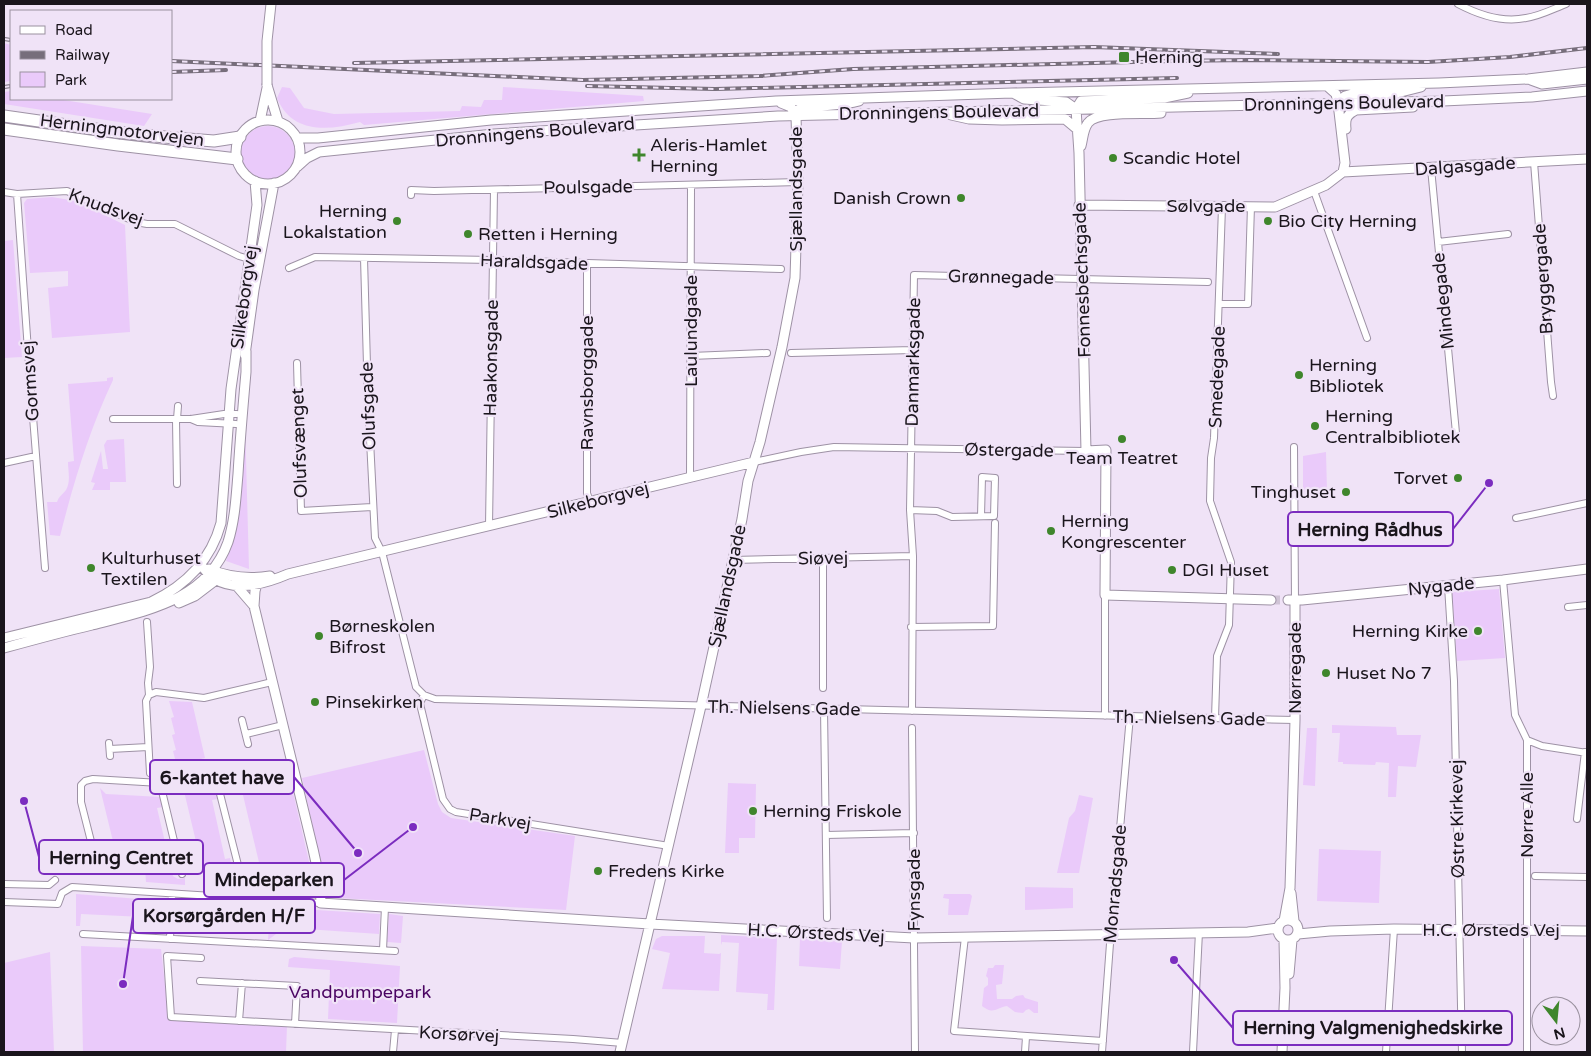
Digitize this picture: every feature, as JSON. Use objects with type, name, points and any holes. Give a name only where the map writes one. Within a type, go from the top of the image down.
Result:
[{"type":"highway","name":"Herningmotorvejen","points":[[4,116],[116,132],[175,138],[214,141],[240,137]]},
{"type":"highway","name":"Herningmotorvejen","points":[[4,129],[237,159]]},
{"type":"main road","points":[[260,121],[267,85],[267,41],[271,4]]},
{"type":"main road","name":"Dronningens Boulevard","points":[[298,138],[318,138],[491,120],[620,110],[776,101],[1012,93],[1439,83],[1528,79],[1587,72]]},
{"type":"main road","points":[[1528,79],[1542,84],[1587,79]]},
{"type":"main road","points":[[1338,103],[1345,96],[1352,94],[1397,93],[1439,83]]},
{"type":"main road","points":[[267,85],[278,121]]},
{"type":"main road","points":[[1327,86],[1336,94],[1338,103],[1345,163],[1343,172]]},
{"type":"main road","points":[[1012,93],[1024,99],[1066,102],[1076,109],[1081,101],[1164,98],[1211,89]]},
{"type":"main road","name":"Dronningens Boulevard","points":[[297,166],[319,152],[494,134],[796,116],[1426,101],[1532,97],[1587,91]]},
{"type":"main road","points":[[796,116],[799,110],[808,107],[849,104],[874,97]]},
{"type":"main road","points":[[776,101],[791,106],[796,116]]},
{"type":"main road","points":[[1343,144],[1345,118],[1348,114],[1356,110],[1411,108],[1426,101]]},
{"type":"main road","points":[[1078,153],[1085,129],[1094,118],[1160,113],[1177,107]]},
{"type":"main road","name":"Fonnesbechsgade","points":[[1076,109],[1086,451]]},
{"type":"main road","points":[[939,112],[977,119],[1065,119],[1077,129]]},
{"type":"main road","name":"Sjællandsgade","points":[[622,1048],[701,706],[748,481],[782,347],[795,278],[798,182],[796,116]]},
{"type":"main road","points":[[260,121],[278,121],[286,125],[298,138],[300,157],[297,166],[287,178],[274,183],[261,183],[246,174],[237,159],[237,144],[248,127],[260,121]]},
{"type":"main road","name":"Dalgasgade","points":[[1343,172],[1587,159]]},
{"type":"main road","name":"Sølvgade","points":[[1080,205],[1275,207],[1314,191],[1337,178],[1343,172]]},
{"type":"main road","name":"Silkeborgvej","points":[[4,638],[152,602],[184,582],[201,565],[217,539],[221,524],[249,259],[257,206],[255,181]]},
{"type":"main road","name":"Silkeborgvej","points":[[234,512],[232,500],[233,419],[274,183]]},
{"type":"main road","name":"Silkeborgvej","points":[[212,575],[228,542],[234,512],[246,372],[246,351]]},
{"type":"main road","name":"Østergade","points":[[1086,451],[1106,450],[1106,595]]},
{"type":"main road","name":"Silkeborgvej","points":[[212,575],[248,578],[288,574],[754,462]]},
{"type":"main road","name":"Silkeborgvej","points":[[201,565],[212,575],[235,584],[268,582],[288,574]]},
{"type":"main road","name":"Nygade","points":[[1291,601],[1448,586],[1587,569]]},
{"type":"main road","points":[[4,648],[147,610],[168,607],[196,596],[212,575]]},
{"type":"main road","points":[[235,584],[254,606]]},
{"type":"main road","points":[[257,584],[254,606],[320,881],[320,903]]},
{"type":"main road","points":[[1106,595],[1271,600]]},
{"type":"main road","name":"Nørregade","points":[[1282,1052],[1290,888],[1295,720],[1291,601]]},
{"type":"main road","name":"H.C. Ørsteds Vej","points":[[320,903],[650,924],[914,938],[1394,929],[1587,930]]},
{"type":"street","points":[[1458,4],[1469,10],[1493,17],[1518,19],[1544,13],[1566,4]]},
{"type":"street","name":"Bryggergade","points":[[1534,162],[1553,396]]},
{"type":"street","name":"Mindegade","points":[[1432,168],[1456,434]]},
{"type":"street","name":"Poulsgade","points":[[411,195],[411,190],[494,190],[798,182]]},
{"type":"street","name":"Laulundgade","points":[[690,478],[691,185]]},
{"type":"street","name":"Haakonsgade","points":[[489,526],[494,190]]},
{"type":"street","name":"Knudsvej","points":[[4,192],[17,194],[67,191],[136,222],[175,224],[240,256],[260,261]]},
{"type":"street","points":[[1314,191],[1367,338]]},
{"type":"street","name":"Gormsvej","points":[[17,194],[46,568]]},
{"type":"street","name":"Smedegade","points":[[1215,718],[1217,656],[1229,626],[1231,562],[1210,501],[1210,458],[1214,438],[1222,206]]},
{"type":"street","name":"Smedegade","points":[[1219,304],[1248,304],[1251,206]]},
{"type":"street","points":[[1438,242],[1508,234]]},
{"type":"street","name":"Haraldsgade","points":[[289,268],[315,258],[364,258],[781,269]]},
{"type":"street","name":"Olufsgade","points":[[364,258],[372,507],[375,538],[382,552]]},
{"type":"street","name":"Ravnsborggade","points":[[588,264],[587,493],[590,502]]},
{"type":"street","name":"Grønnegade","points":[[914,275],[1208,282]]},
{"type":"street","name":"Danmarksgade","points":[[912,448],[914,275]]},
{"type":"street","points":[[791,353],[912,350]]},
{"type":"street","points":[[691,356],[767,353]]},
{"type":"street","name":"Olufsvænget","points":[[297,363],[301,511],[372,507]]},
{"type":"street","points":[[177,484],[178,406]]},
{"type":"street","points":[[113,420],[177,420],[197,417],[233,419]]},
{"type":"street","points":[[191,419],[198,422],[233,419]]},
{"type":"street","name":"Nørregade","points":[[1291,601],[1294,447]]},
{"type":"street","name":"Silkeborgvej","points":[[754,462],[830,448],[912,448]]},
{"type":"street","points":[[912,448],[910,510],[913,556],[911,627],[912,711]]},
{"type":"street","name":"Østergade","points":[[912,448],[1086,451]]},
{"type":"street","points":[[4,463],[36,456]]},
{"type":"street","points":[[910,510],[937,511],[952,517],[994,516],[994,478],[982,477],[981,516]]},
{"type":"street","points":[[1516,518],[1587,503]]},
{"type":"street","points":[[911,627],[993,626],[995,523]]},
{"type":"street","points":[[382,552],[416,687],[424,695]]},
{"type":"street","name":"Siøvej","points":[[733,560],[913,556]]},
{"type":"street","points":[[822,558],[823,688]]},
{"type":"street","name":"Nørre Alle","points":[[1503,580],[1515,715],[1527,740],[1527,1052]]},
{"type":"street","name":"Østre Kirkevej","points":[[1448,586],[1454,681],[1462,1052]]},
{"type":"street","points":[[1105,716],[1106,595]]},
{"type":"street","points":[[1568,607],[1587,605]]},
{"type":"street","points":[[147,622],[150,667],[149,694],[146,701],[150,773]]},
{"type":"street","points":[[149,694],[156,692],[204,698],[272,682]]},
{"type":"street","name":"Th. Nielsens Gade","points":[[424,695],[435,699],[1295,720]]},
{"type":"street","name":"Parkvej","points":[[424,695],[420,703],[421,708],[443,799],[450,809],[456,812],[669,846]]},
{"type":"street","points":[[824,709],[827,918]]},
{"type":"street","name":"Monradsgade","points":[[1102,1052],[1110,933],[1130,716]]},
{"type":"street","points":[[242,720],[248,744]]},
{"type":"street","points":[[246,734],[283,724]]},
{"type":"street","name":"Fynsgade","points":[[912,728],[914,1052]]},
{"type":"street","points":[[1527,740],[1542,746],[1586,753],[1577,819]]},
{"type":"street","points":[[110,749],[148,747]]},
{"type":"street","points":[[98,869],[81,802],[81,785],[85,781],[93,779],[160,783],[177,781],[218,786],[297,782]]},
{"type":"street","points":[[160,783],[182,874]]},
{"type":"street","points":[[218,786],[238,865]]},
{"type":"street","points":[[826,835],[914,833]]},
{"type":"street","name":"Nørre Alle","points":[[1535,876],[1587,877]]},
{"type":"street","points":[[4,884],[49,885],[55,880]]},
{"type":"street","name":"H.C. Ørsteds Vej","points":[[4,902],[58,904],[62,893],[72,887],[320,903]]},
{"type":"street","points":[[170,939],[172,894]]},
{"type":"street","points":[[383,950],[385,907]]},
{"type":"street","points":[[1386,1052],[1394,929]]},
{"type":"street","points":[[1193,1052],[1199,932]]},
{"type":"street","points":[[83,934],[395,951]]},
{"type":"street","points":[[964,937],[954,1032],[1102,1042]]},
{"type":"street","name":"Korsørvej","points":[[201,958],[167,956],[171,1017],[573,1039],[622,1048]]},
{"type":"street","points":[[200,981],[297,986],[295,1024]]},
{"type":"street","points":[[239,1021],[242,983]]},
{"type":"street","points":[[393,1052],[395,1030]]},
{"type":"street","points":[[1025,1052],[1026,1037]]},
{"type":"green space","points":[[4,43],[10,45],[10,81],[4,82]]},
{"type":"green space","points":[[282,87],[290,88],[304,108],[334,114],[460,111],[462,106],[481,107],[484,100],[502,100],[503,87],[643,96],[644,101],[364,125],[360,122],[324,128],[301,124],[292,118],[284,110],[277,98]]},
{"type":"green space","points":[[10,91],[10,100],[63,100],[152,114],[144,126],[4,104],[4,92]]},
{"type":"green space","points":[[268,126],[278,128],[287,134],[293,143],[295,153],[293,163],[287,172],[278,178],[268,180],[258,178],[249,172],[243,163],[241,153],[243,143],[249,134],[258,128]]},
{"type":"green space","points":[[52,197],[76,201],[125,225],[130,332],[52,338],[48,288],[68,286],[68,271],[30,273],[24,203],[27,199]]},
{"type":"green space","points":[[13,240],[22,357],[4,358],[4,241]]},
{"type":"green space","points":[[113,377],[83,457],[60,536],[50,535],[47,502],[57,502],[68,487],[68,462],[74,461],[68,384],[107,381],[107,378]]},
{"type":"green space","points":[[245,420],[249,569],[226,561],[236,527]]},
{"type":"green space","points":[[124,439],[126,482],[110,482],[110,490],[92,490],[95,483],[91,482],[101,451],[103,469],[108,469],[104,445],[107,440]]},
{"type":"green space","points":[[1326,452],[1327,491],[1303,492],[1303,456]]},
{"type":"green space","points":[[1499,589],[1505,658],[1457,661],[1452,592]]},
{"type":"green space","points":[[169,701],[192,702],[205,758],[176,763],[173,751],[176,750],[172,735],[175,734],[171,718],[174,717]]},
{"type":"green space","points":[[1332,725],[1396,727],[1397,735],[1421,735],[1416,767],[1398,766],[1396,797],[1388,797],[1389,763],[1376,762],[1375,765],[1343,764],[1343,762],[1338,762],[1340,733],[1332,733]]},
{"type":"green space","points":[[1307,728],[1317,728],[1315,786],[1303,785]]},
{"type":"green space","points":[[424,750],[438,804],[442,812],[451,818],[575,836],[566,910],[337,898],[324,894],[324,877],[302,778]]},
{"type":"green space","points":[[728,783],[756,784],[755,838],[739,838],[739,853],[725,853]]},
{"type":"green space","points":[[183,787],[215,789],[218,799],[212,800],[225,859],[230,858],[232,869],[241,867],[246,883],[253,886],[253,891],[236,889],[236,873],[203,871]]},
{"type":"green space","points":[[100,788],[106,794],[161,797],[163,807],[157,808],[173,876],[178,879],[185,878],[185,885],[146,882],[145,867],[119,866]]},
{"type":"green space","points":[[292,788],[314,883],[313,895],[293,893],[294,876],[262,875],[242,791]]},
{"type":"green space","points":[[1079,795],[1093,798],[1079,873],[1057,873],[1069,818],[1075,811]]},
{"type":"green space","points":[[1319,849],[1381,851],[1379,903],[1317,901]]},
{"type":"green space","points":[[1025,887],[1073,888],[1073,908],[1025,910]]},
{"type":"green space","points":[[76,894],[165,901],[164,918],[81,914],[80,926],[76,926]]},
{"type":"green space","points":[[944,894],[970,894],[972,896],[968,915],[948,915],[949,899],[943,898]]},
{"type":"green space","points":[[177,901],[282,908],[282,914],[276,914],[276,934],[268,940],[269,926],[182,919],[180,934],[175,933]]},
{"type":"green space","points":[[285,908],[380,914],[379,934],[291,928],[293,915],[284,915]]},
{"type":"green space","points":[[389,914],[403,916],[401,943],[387,942]]},
{"type":"green space","points":[[721,935],[777,938],[774,1010],[767,1010],[768,994],[736,992],[739,943],[722,942],[721,945]]},
{"type":"green space","points":[[662,936],[705,936],[704,953],[721,953],[719,991],[662,989],[670,953],[652,949],[656,939]]},
{"type":"green space","points":[[800,938],[842,941],[840,969],[799,966]]},
{"type":"green space","points":[[81,946],[161,949],[169,1020],[287,1025],[286,1052],[83,1052]]},
{"type":"green space","points":[[50,952],[54,1052],[4,1052],[4,963]]},
{"type":"green space","name":"Vandpumpepark","points":[[294,957],[400,966],[397,1023],[328,1019],[330,970],[288,967],[289,959]]},
{"type":"green space","points":[[995,965],[1004,965],[1002,984],[996,985],[997,999],[1012,999],[1023,995],[1025,998],[1038,1002],[1038,1013],[1034,1013],[1029,1009],[1023,1013],[1015,1012],[1007,1006],[989,1010],[982,1006],[984,988],[988,985],[988,978],[986,976],[988,968],[993,968]]},
{"type":"tunnel","points":[[1271,600],[1288,600]]},
{"type":"railway","points":[[4,39],[10,40]]},
{"type":"railway","points":[[354,63],[1094,47],[1278,54]]},
{"type":"railway","points":[[172,61],[583,80],[760,76],[853,69],[1172,61],[1428,62],[1510,57],[1587,48]]},
{"type":"railway","points":[[172,72],[226,70]]},
{"type":"railway","points":[[587,86],[715,89],[1177,78]]},
{"type":"railway","points":[[4,87],[10,86]]},
{"type":"place","name":"Herning","points":[[1124,57]]},
{"type":"place","name":"Aleris-Hamlet Herning","points":[[639,155]]},
{"type":"place","name":"Scandic Hotel","points":[[1113,158]]},
{"type":"place","name":"Danish Crown","points":[[961,198]]},
{"type":"place","name":"Herning Lokalstation","points":[[397,221]]},
{"type":"place","name":"Bio City Herning","points":[[1268,221]]},
{"type":"place","name":"Retten i Herning","points":[[468,234]]},
{"type":"place","name":"Herning Bibliotek","points":[[1299,375]]},
{"type":"place","name":"Herning Centralbibliotek","points":[[1315,426]]},
{"type":"place","name":"Team Teatret","points":[[1122,439]]},
{"type":"place","name":"Torvet","points":[[1458,478]]},
{"type":"place","name":"Herning Rådhus","points":[[1489,483]]},
{"type":"place","name":"Tinghuset","points":[[1346,492]]},
{"type":"place","name":"Herning Kongrescenter","points":[[1051,531]]},
{"type":"place","name":"Kulturhuset Textilen","points":[[91,568]]},
{"type":"place","name":"DGI Huset","points":[[1172,570]]},
{"type":"place","name":"Herning Kirke","points":[[1478,631]]},
{"type":"place","name":"Børneskolen Bifrost","points":[[319,636]]},
{"type":"place","name":"Huset No 7","points":[[1326,673]]},
{"type":"place","name":"Pinsekirken","points":[[315,702]]},
{"type":"place","name":"Herning Centret","points":[[24,801]]},
{"type":"place","name":"Herning Friskole","points":[[753,811]]},
{"type":"place","name":"Mindeparken","points":[[413,827]]},
{"type":"place","name":"6-kantet have","points":[[358,853]]},
{"type":"place","name":"Fredens Kirke","points":[[598,871]]},
{"type":"place","name":"Herning Valgmenighedskirke","points":[[1174,960]]},
{"type":"place","name":"Korsørgården H/F","points":[[123,984]]}]
